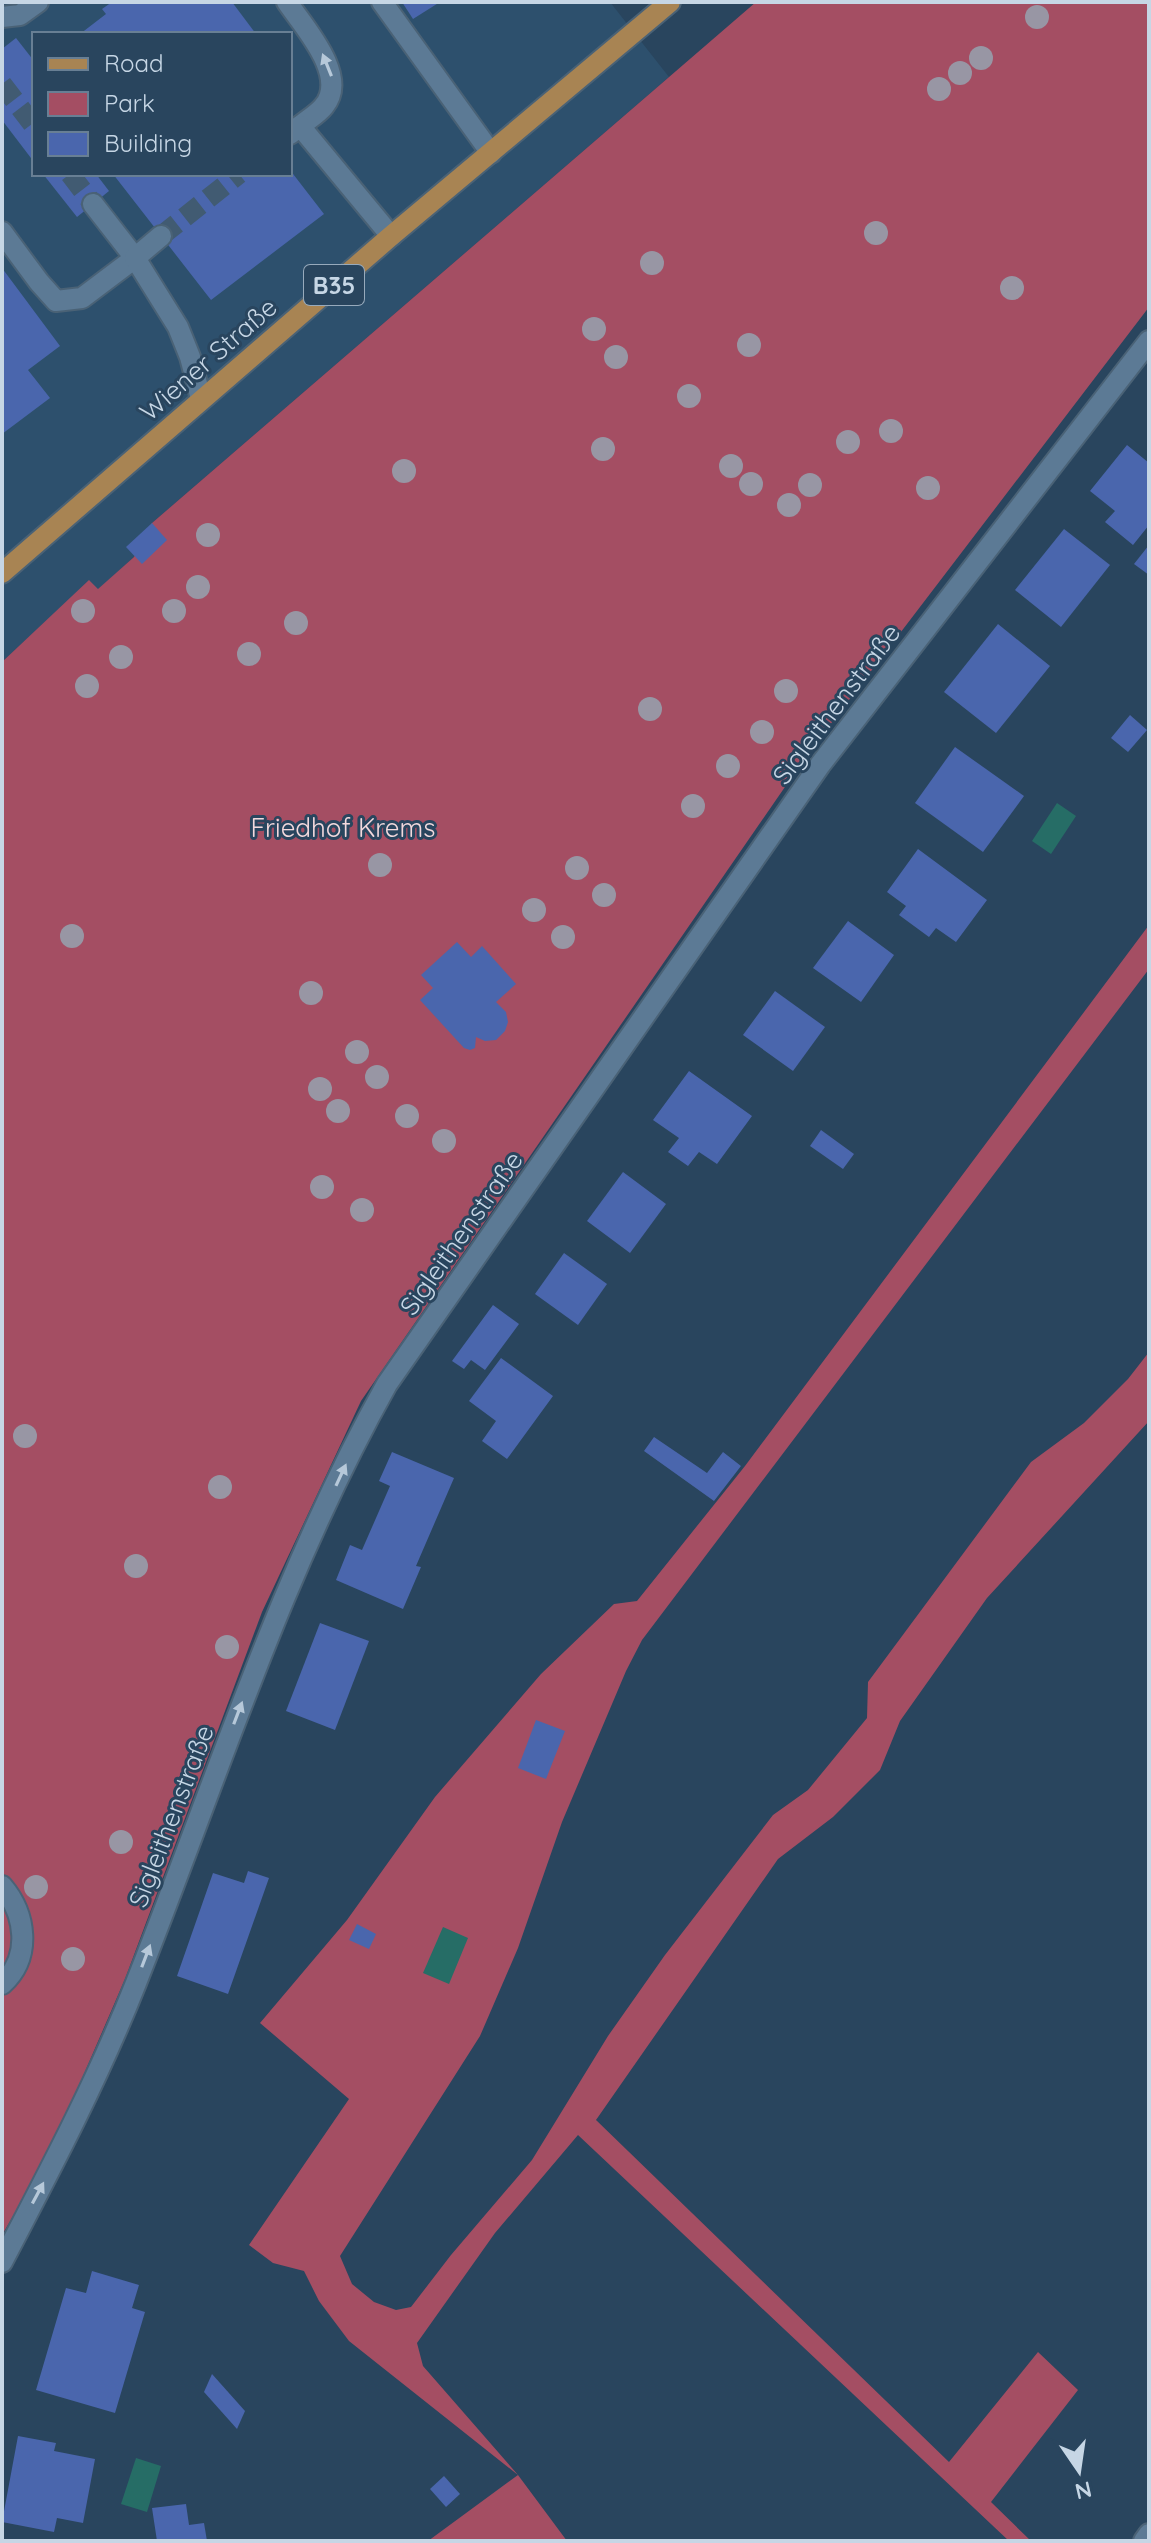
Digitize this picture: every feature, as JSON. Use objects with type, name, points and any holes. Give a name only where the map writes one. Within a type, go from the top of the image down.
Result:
[{"type":"main road","name":"Wiener Straße","points":[[2,573],[391,236],[670,2]]},
{"type":"street","points":[[2,17],[20,15],[38,2]]},
{"type":"street","points":[[287,2],[325,57],[333,80],[326,105],[295,130],[391,236]]},
{"type":"street","points":[[382,2],[491,153]]},
{"type":"street","points":[[93,204],[135,258],[178,327],[201,399]]},
{"type":"street","points":[[2,232],[56,301],[82,298],[161,236]]},
{"type":"street","name":"Sigleithenstraße","points":[[2,2262],[71,2131],[135,1985],[275,1618],[360,1432],[387,1384],[820,765],[1149,341]]},
{"type":"street","points":[[2,1886],[22,1921],[23,1951],[2,1984]]},
{"type":"street","points":[[1144,2541],[1149,2534]]},
{"type":"shaded area","points":[[2,2],[610,2],[669,77],[152,523],[135,556],[98,590],[89,581],[2,662]]},
{"type":"shaded area","points":[[1057,803],[1076,816],[1051,854],[1032,841]]},
{"type":"shaded area","points":[[443,1927],[468,1938],[449,1984],[423,1973]]},
{"type":"shaded area","points":[[136,2458],[161,2466],[147,2512],[121,2504]]},
{"type":"green space","name":"Friedhof Krems","points":[[756,2],[1149,2],[1149,307],[807,755],[361,1401],[262,1612],[125,1979],[71,2104],[32,2184],[2,2235],[2,662],[89,580],[98,589],[134,557],[152,523]]},
{"type":"green space","points":[[1149,925],[1149,969],[642,1640],[562,1822],[518,1948],[480,2036],[340,2256],[352,2284],[374,2302],[396,2310],[411,2307],[532,2160],[608,2036],[665,1955],[773,1815],[808,1790],[867,1718],[868,1682],[1031,1462],[1084,1423],[1128,1379],[1149,1352],[1149,1421],[987,1598],[900,1721],[880,1770],[833,1817],[778,1859],[596,2120],[949,2462],[1038,2352],[1078,2390],[991,2502],[1031,2541],[1009,2541],[578,2135],[495,2233],[417,2343],[423,2366],[518,2475],[349,2341],[319,2301],[304,2271],[273,2263],[249,2245],[349,2099],[260,2023],[347,1920],[435,1797],[541,1674],[614,1604],[637,1601],[745,1466]]},
{"type":"green space","points":[[518,2475],[567,2541],[428,2541]]},
{"type":"building","points":[[112,2],[232,2],[254,32],[83,32],[106,14],[102,9]]},
{"type":"building","points":[[402,2],[440,2],[413,19]]},
{"type":"building","points":[[16,38],[32,58],[32,159],[2,120],[2,49]]},
{"type":"building","points":[[292,173],[324,214],[211,300],[115,176],[292,176]]},
{"type":"building","points":[[45,176],[98,176],[109,191],[77,217]]},
{"type":"building","points":[[2,268],[60,346],[28,370],[50,398],[2,434]]},
{"type":"building","points":[[1127,445],[1149,463],[1149,525],[1133,545],[1105,522],[1115,511],[1090,491]]},
{"type":"building","points":[[152,523],[167,540],[142,564],[126,547]]},
{"type":"building","points":[[1064,529],[1110,565],[1061,627],[1015,590]]},
{"type":"building","points":[[1149,545],[1149,575],[1134,564]]},
{"type":"building","points":[[998,624],[1050,666],[996,733],[944,692]]},
{"type":"building","points":[[1130,715],[1147,730],[1128,752],[1111,738]]},
{"type":"building","points":[[955,747],[1024,796],[983,852],[915,803]]},
{"type":"building","points":[[918,849],[987,900],[956,942],[936,928],[929,937],[899,915],[906,906],[887,892]]},
{"type":"building","points":[[848,921],[894,955],[861,1002],[813,968]]},
{"type":"building","points":[[457,942],[471,957],[482,946],[516,984],[496,1002],[506,1012],[508,1022],[505,1031],[496,1040],[485,1041],[476,1037],[475,1048],[470,1050],[464,1048],[420,1000],[433,988],[421,975]]},
{"type":"building","points":[[775,991],[825,1027],[793,1071],[743,1035]]},
{"type":"building","points":[[689,1071],[752,1116],[717,1164],[699,1152],[688,1166],[668,1152],[679,1138],[653,1120]]},
{"type":"building","points":[[821,1130],[854,1154],[843,1169],[810,1146]]},
{"type":"building","points":[[623,1172],[666,1204],[630,1253],[587,1221]]},
{"type":"building","points":[[564,1253],[607,1284],[578,1325],[535,1294]]},
{"type":"building","points":[[493,1305],[519,1324],[485,1370],[471,1360],[464,1369],[452,1361]]},
{"type":"building","points":[[501,1358],[553,1396],[507,1459],[482,1441],[496,1421],[469,1401]]},
{"type":"building","points":[[654,1437],[707,1473],[723,1452],[741,1466],[714,1501],[644,1451]]},
{"type":"building","points":[[392,1452],[454,1478],[416,1566],[421,1567],[403,1609],[336,1580],[350,1545],[362,1550],[390,1486],[379,1481]]},
{"type":"building","points":[[320,1623],[369,1641],[335,1730],[286,1711]]},
{"type":"building","points":[[536,1720],[565,1731],[546,1779],[518,1768]]},
{"type":"building","points":[[248,1871],[269,1878],[228,1994],[177,1976],[213,1873],[244,1883]]},
{"type":"building","points":[[357,1924],[376,1934],[369,1949],[349,1940]]},
{"type":"building","points":[[92,2271],[139,2285],[132,2308],[145,2312],[115,2413],[36,2390],[66,2288],[86,2293]]},
{"type":"building","points":[[212,2374],[245,2411],[237,2429],[204,2392]]},
{"type":"building","points":[[18,2436],[56,2443],[54,2451],[95,2459],[83,2523],[57,2518],[54,2532],[2,2522]]},
{"type":"building","points":[[444,2476],[460,2494],[446,2507],[430,2489]]},
{"type":"building","points":[[186,2504],[189,2525],[204,2523],[207,2541],[157,2541],[152,2508]]},
{"type":"tunnel","points":[[2,84],[32,123]]},
{"type":"tunnel","points":[[72,176],[93,204]]},
{"type":"tunnel","points":[[161,236],[236,176]]}]
